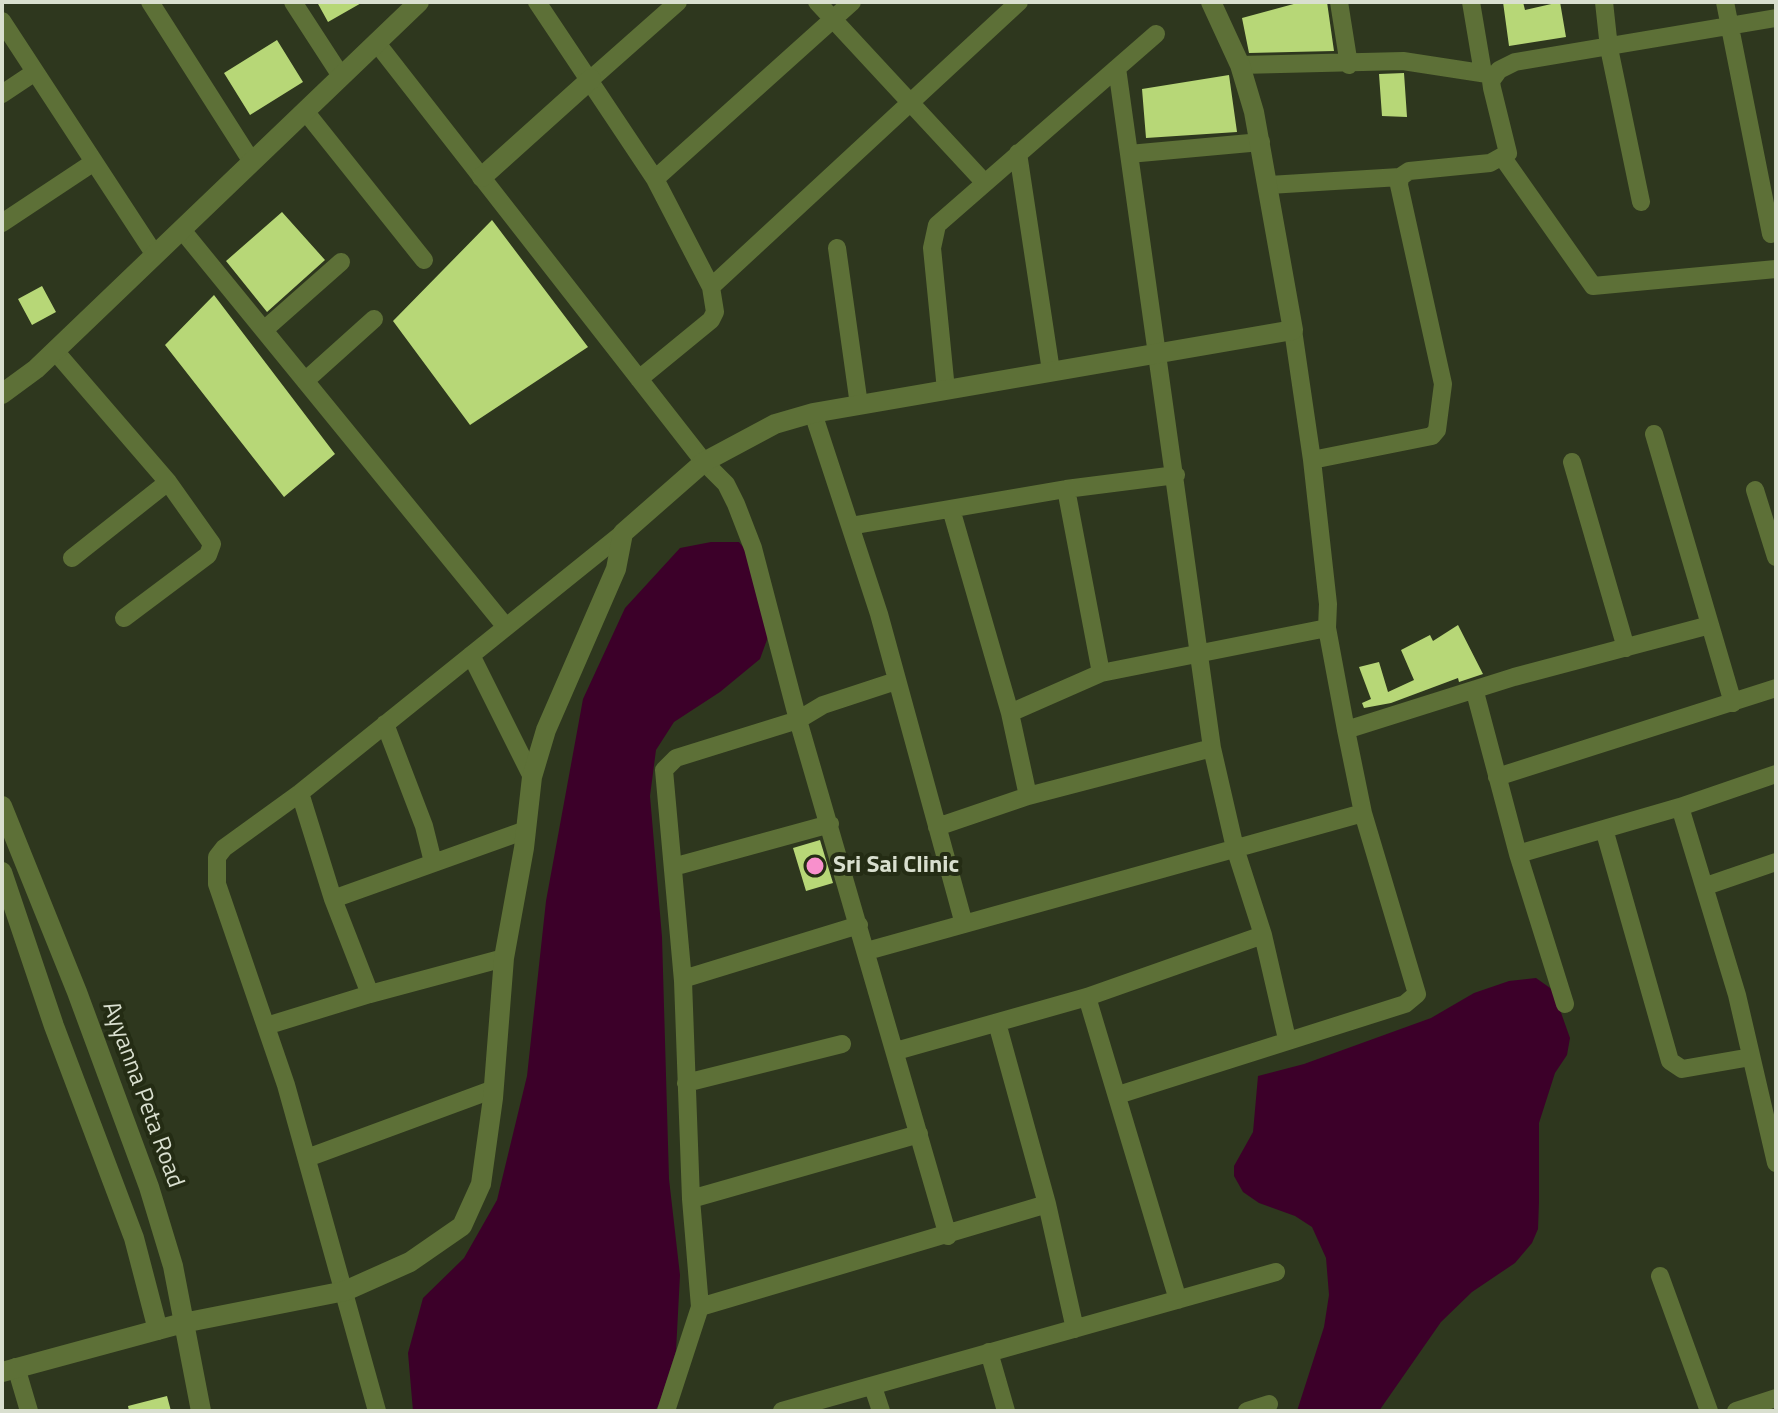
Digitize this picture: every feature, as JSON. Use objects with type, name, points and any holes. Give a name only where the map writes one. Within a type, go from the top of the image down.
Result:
[{"type":"street","points":[[150,2],[252,162]]},
{"type":"street","points":[[293,2],[341,76]]},
{"type":"street","points":[[2,394],[55,351],[419,2]]},
{"type":"street","points":[[537,2],[655,179],[711,287],[715,312],[711,320],[639,379]]},
{"type":"street","points":[[482,177],[678,2]]},
{"type":"street","points":[[817,2],[908,104],[984,182]]},
{"type":"street","points":[[655,179],[852,2]]},
{"type":"street","points":[[711,287],[1019,2]]},
{"type":"street","points":[[1118,1095],[1405,1004],[1417,994],[1363,813],[1327,628],[1328,604],[1312,460],[1261,142],[1240,65],[1211,2]]},
{"type":"street","points":[[1339,2],[1349,65]]},
{"type":"street","points":[[1269,185],[1400,177],[1409,171],[1490,163],[1503,158],[1509,146],[1471,2]]},
{"type":"street","points":[[1604,2],[1609,48],[1641,202]]},
{"type":"street","points":[[1725,2],[1771,234]]},
{"type":"street","points":[[1240,65],[1349,65],[1403,61],[1488,74],[1515,62],[1729,29],[1776,18]]},
{"type":"street","points":[[2,21],[155,255]]},
{"type":"street","points":[[946,390],[934,232],[941,219],[1156,34]]},
{"type":"street","points":[[376,42],[704,462],[726,484],[746,525],[798,720],[948,1236]]},
{"type":"street","points":[[1117,68],[1212,748],[1235,848],[1263,935],[1287,1039]]},
{"type":"street","points":[[2,94],[35,72]]},
{"type":"street","points":[[305,111],[424,260]]},
{"type":"street","points":[[1129,154],[1261,142]]},
{"type":"street","points":[[1018,153],[1051,371]]},
{"type":"street","points":[[1503,158],[1593,286],[1776,269]]},
{"type":"street","points":[[2,223],[94,162]]},
{"type":"street","points":[[1312,460],[1432,436],[1440,424],[1443,384],[1398,192],[1400,177]]},
{"type":"street","points":[[182,230],[506,627]]},
{"type":"street","points":[[837,248],[859,405]]},
{"type":"street","points":[[264,330],[341,262]]},
{"type":"street","points":[[305,381],[374,319]]},
{"type":"street","points":[[377,1411],[307,1158],[217,884],[217,857],[224,848],[300,793],[623,533],[704,462],[775,424],[813,413],[1293,330]]},
{"type":"street","points":[[55,351],[168,482],[206,532],[211,550],[124,618]]},
{"type":"street","points":[[813,413],[896,681],[964,924]]},
{"type":"street","points":[[1654,434],[1733,703]]},
{"type":"street","points":[[1572,462],[1626,648]]},
{"type":"street","points":[[850,526],[1066,489],[1176,475]]},
{"type":"street","points":[[72,558],[168,482]]},
{"type":"street","points":[[1066,489],[1101,673]]},
{"type":"street","points":[[1755,490],[1776,557]]},
{"type":"street","points":[[951,509],[1010,713],[1028,796]]},
{"type":"street","points":[[29,1411],[9,1369],[183,1323],[345,1291],[410,1262],[462,1226],[481,1184],[494,1089],[504,958],[532,777],[561,690],[616,569],[623,533]]},
{"type":"street","points":[[1346,730],[1475,692],[1514,677],[1710,625]]},
{"type":"street","points":[[1010,713],[1101,673],[1327,628]]},
{"type":"street","points":[[471,655],[532,777]]},
{"type":"street","points":[[666,1411],[700,1307],[691,1199],[683,979],[664,773],[670,761],[798,720],[823,705],[896,681]]},
{"type":"street","points":[[1497,777],[1776,688]]},
{"type":"street","points":[[1475,692],[1518,854],[1565,1004]]},
{"type":"street","points":[[385,724],[424,826],[433,862]]},
{"type":"street","points":[[937,827],[1028,796],[1212,748]]},
{"type":"street","points":[[1518,854],[1680,807],[1776,774]]},
{"type":"street","points":[[300,793],[333,899],[370,994]]},
{"type":"street","name":"Ayyanna Peta Road","points":[[2,806],[77,992],[149,1187],[173,1266],[201,1411]]},
{"type":"street","points":[[1680,807],[1706,886],[1776,1163]]},
{"type":"street","points":[[867,951],[1363,813]]},
{"type":"street","points":[[673,867],[830,824]]},
{"type":"street","points":[[1604,829],[1670,1061],[1682,1069],[1751,1057]]},
{"type":"street","points":[[333,899],[526,830]]},
{"type":"street","points":[[1706,886],[1776,862]]},
{"type":"street","points":[[2,872],[54,1026],[134,1238],[158,1330]]},
{"type":"street","points":[[683,979],[859,925]]},
{"type":"street","points":[[896,1051],[1087,997],[1263,935]]},
{"type":"street","points":[[266,1026],[504,958]]},
{"type":"street","points":[[1087,997],[1178,1300]]},
{"type":"street","points":[[997,1023],[1047,1204],[1075,1329]]},
{"type":"street","points":[[686,1083],[842,1044]]},
{"type":"street","points":[[307,1158],[494,1089]]},
{"type":"street","points":[[691,1199],[919,1134]]},
{"type":"street","points":[[700,1307],[948,1236],[1047,1204]]},
{"type":"street","points":[[782,1411],[1276,1272]]},
{"type":"street","points":[[1660,1276],[1709,1411]]},
{"type":"street","points":[[989,1352],[1006,1411]]},
{"type":"street","points":[[873,1387],[881,1411]]},
{"type":"street","points":[[1736,1411],[1776,1398]]},
{"type":"street","points":[[1247,1411],[1269,1404]]},
{"type":"shaded area","points":[[711,542],[739,542],[754,560],[772,626],[760,659],[720,692],[674,722],[656,750],[650,796],[662,937],[669,1179],[680,1275],[676,1351],[659,1404],[655,1411],[413,1411],[408,1353],[423,1298],[464,1258],[497,1200],[527,1076],[546,901],[583,699],[625,608],[680,548]]},
{"type":"shaded area","points":[[1536,978],[1553,990],[1570,1038],[1567,1055],[1555,1073],[1539,1123],[1538,1229],[1532,1243],[1515,1263],[1472,1292],[1441,1322],[1379,1411],[1297,1411],[1324,1327],[1329,1295],[1326,1258],[1312,1227],[1295,1216],[1259,1203],[1243,1192],[1234,1176],[1234,1166],[1253,1132],[1258,1076],[1304,1064],[1431,1018],[1474,993],[1509,981]]},
{"type":"building","points":[[317,2],[363,2],[328,22]]},
{"type":"building","points":[[1301,2],[1327,2],[1334,51],[1249,53],[1242,18]]},
{"type":"building","points":[[1503,2],[1523,2],[1525,10],[1560,2],[1566,37],[1509,46]]},
{"type":"building","points":[[277,40],[303,82],[250,115],[224,73]]},
{"type":"building","points":[[1404,73],[1407,117],[1382,116],[1379,74]]},
{"type":"building","points":[[1229,75],[1237,132],[1146,138],[1142,89]]},
{"type":"building","points":[[282,212],[325,260],[267,312],[226,261]]},
{"type":"building","points":[[492,220],[588,347],[470,425],[393,321]]},
{"type":"building","points":[[42,286],[56,312],[32,325],[18,299]]},
{"type":"building","points":[[214,295],[335,454],[284,497],[165,345]]},
{"type":"building","points":[[1458,625],[1483,674],[1459,682],[1458,678],[1391,703],[1364,708],[1362,703],[1371,699],[1359,667],[1379,662],[1388,692],[1414,680],[1401,650],[1430,635],[1433,641]]},
{"type":"building","points":[[820,840],[833,883],[806,891],[793,848]]},
{"type":"building","points":[[167,1396],[171,1411],[129,1411],[128,1406]]},
{"type":"place","name":"Sri Sai Clinic","points":[[815,866]]}]
